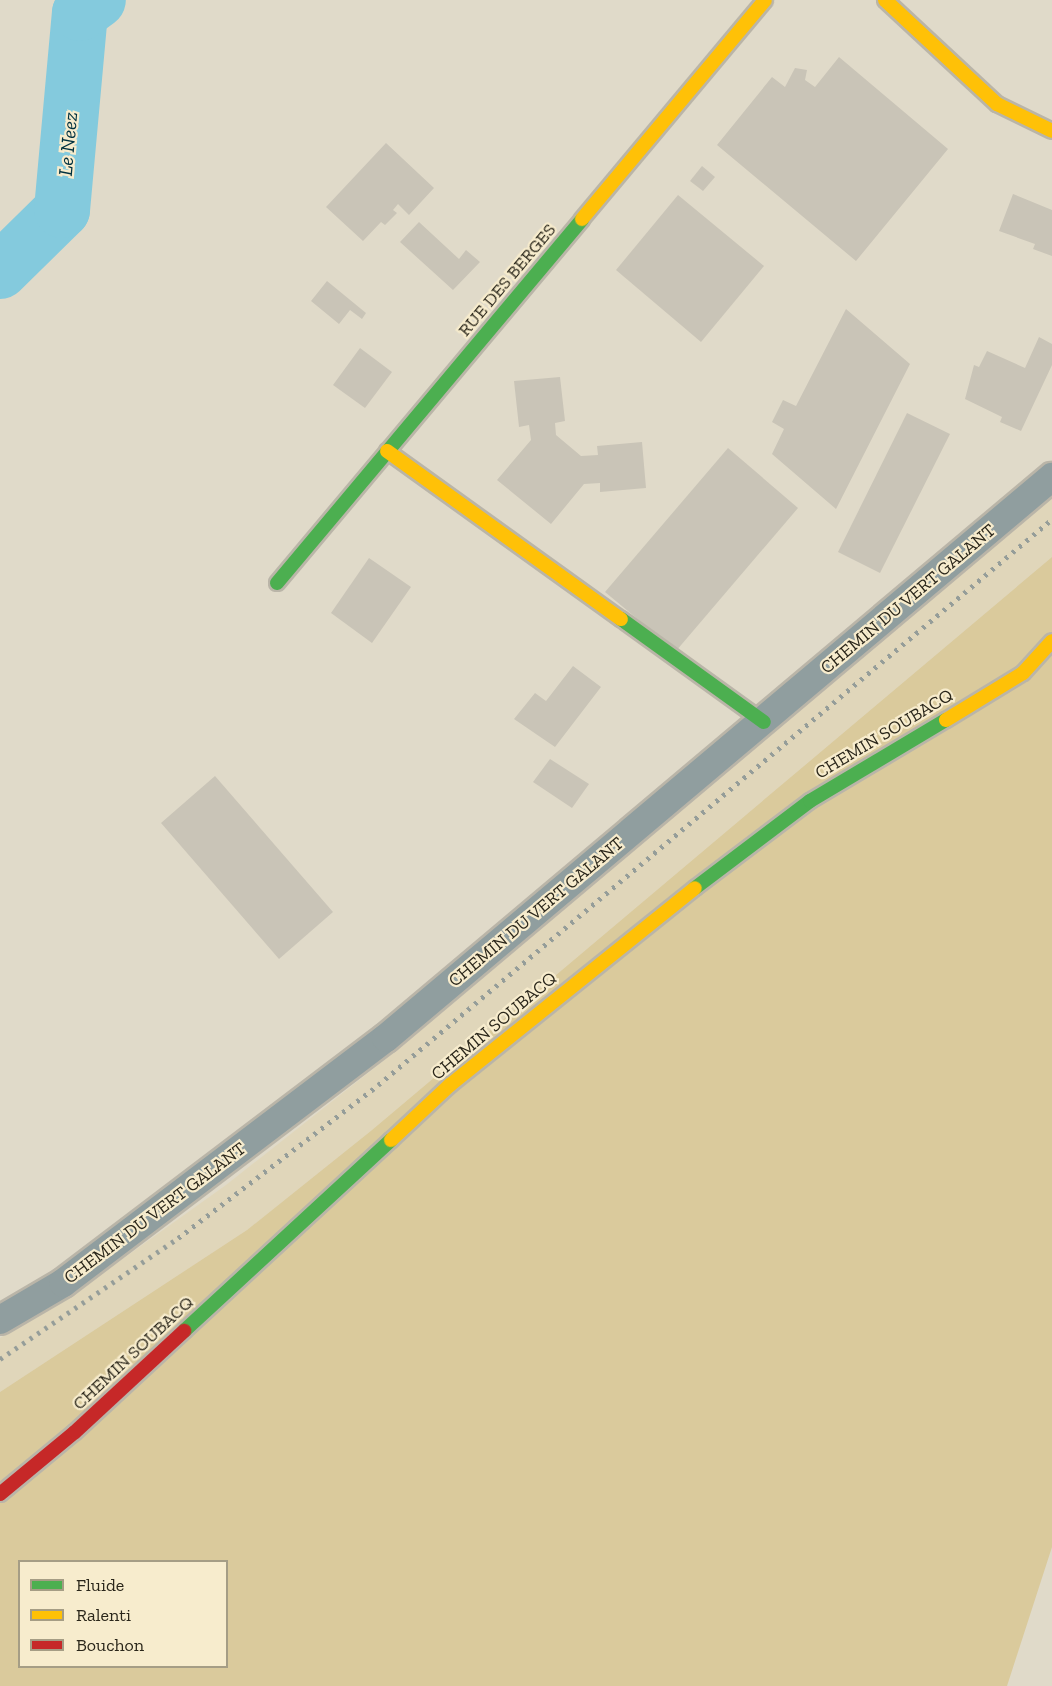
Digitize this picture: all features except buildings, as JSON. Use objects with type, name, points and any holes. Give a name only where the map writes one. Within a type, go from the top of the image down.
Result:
[{"type":"street","name":"RUE DES BERGES","points":[[277,583],[765,0]]},
{"type":"street","points":[[885,0],[997,104],[1052,131]]},
{"type":"street","points":[[387,451],[764,722]]},
{"type":"street","name":"CHEMIN DU VERT GALANT","points":[[0,1320],[63,1283],[386,1038],[764,722],[1052,477]]},
{"type":"street","name":"CHEMIN SOUBACQ","points":[[0,1494],[75,1432],[450,1085],[619,946],[810,801],[1023,673],[1052,641]]},
{"type":"shaded area","points":[[1052,497],[1052,557],[372,1130],[247,1230],[0,1392],[0,1338],[89,1283],[226,1185],[401,1047]]},
{"type":"shaded area","points":[[1052,557],[1052,1547],[1007,1686],[0,1686],[0,1392],[247,1230],[372,1130]]},
{"type":"waterway","name":"Le Neez","points":[[0,271],[62,210],[80,13],[98,0]]},
{"type":"railway","points":[[0,1359],[178,1238],[378,1085],[1052,519]]},
{"type":"traffic: fast","points":[[277,583],[582,219]]},
{"type":"traffic: fast","points":[[621,619],[764,722]]},
{"type":"traffic: fast","points":[[695,888],[810,801],[946,720]]},
{"type":"traffic: fast","points":[[184,1331],[391,1140]]},
{"type":"traffic: slow","points":[[582,219],[765,0]]},
{"type":"traffic: slow","points":[[885,0],[997,104],[1052,131]]},
{"type":"traffic: slow","points":[[387,451],[621,619]]},
{"type":"traffic: slow","points":[[946,720],[1023,673],[1052,641]]},
{"type":"traffic: slow","points":[[391,1140],[450,1085],[695,888]]},
{"type":"traffic: jam","points":[[0,1494],[75,1432],[184,1331]]}]
